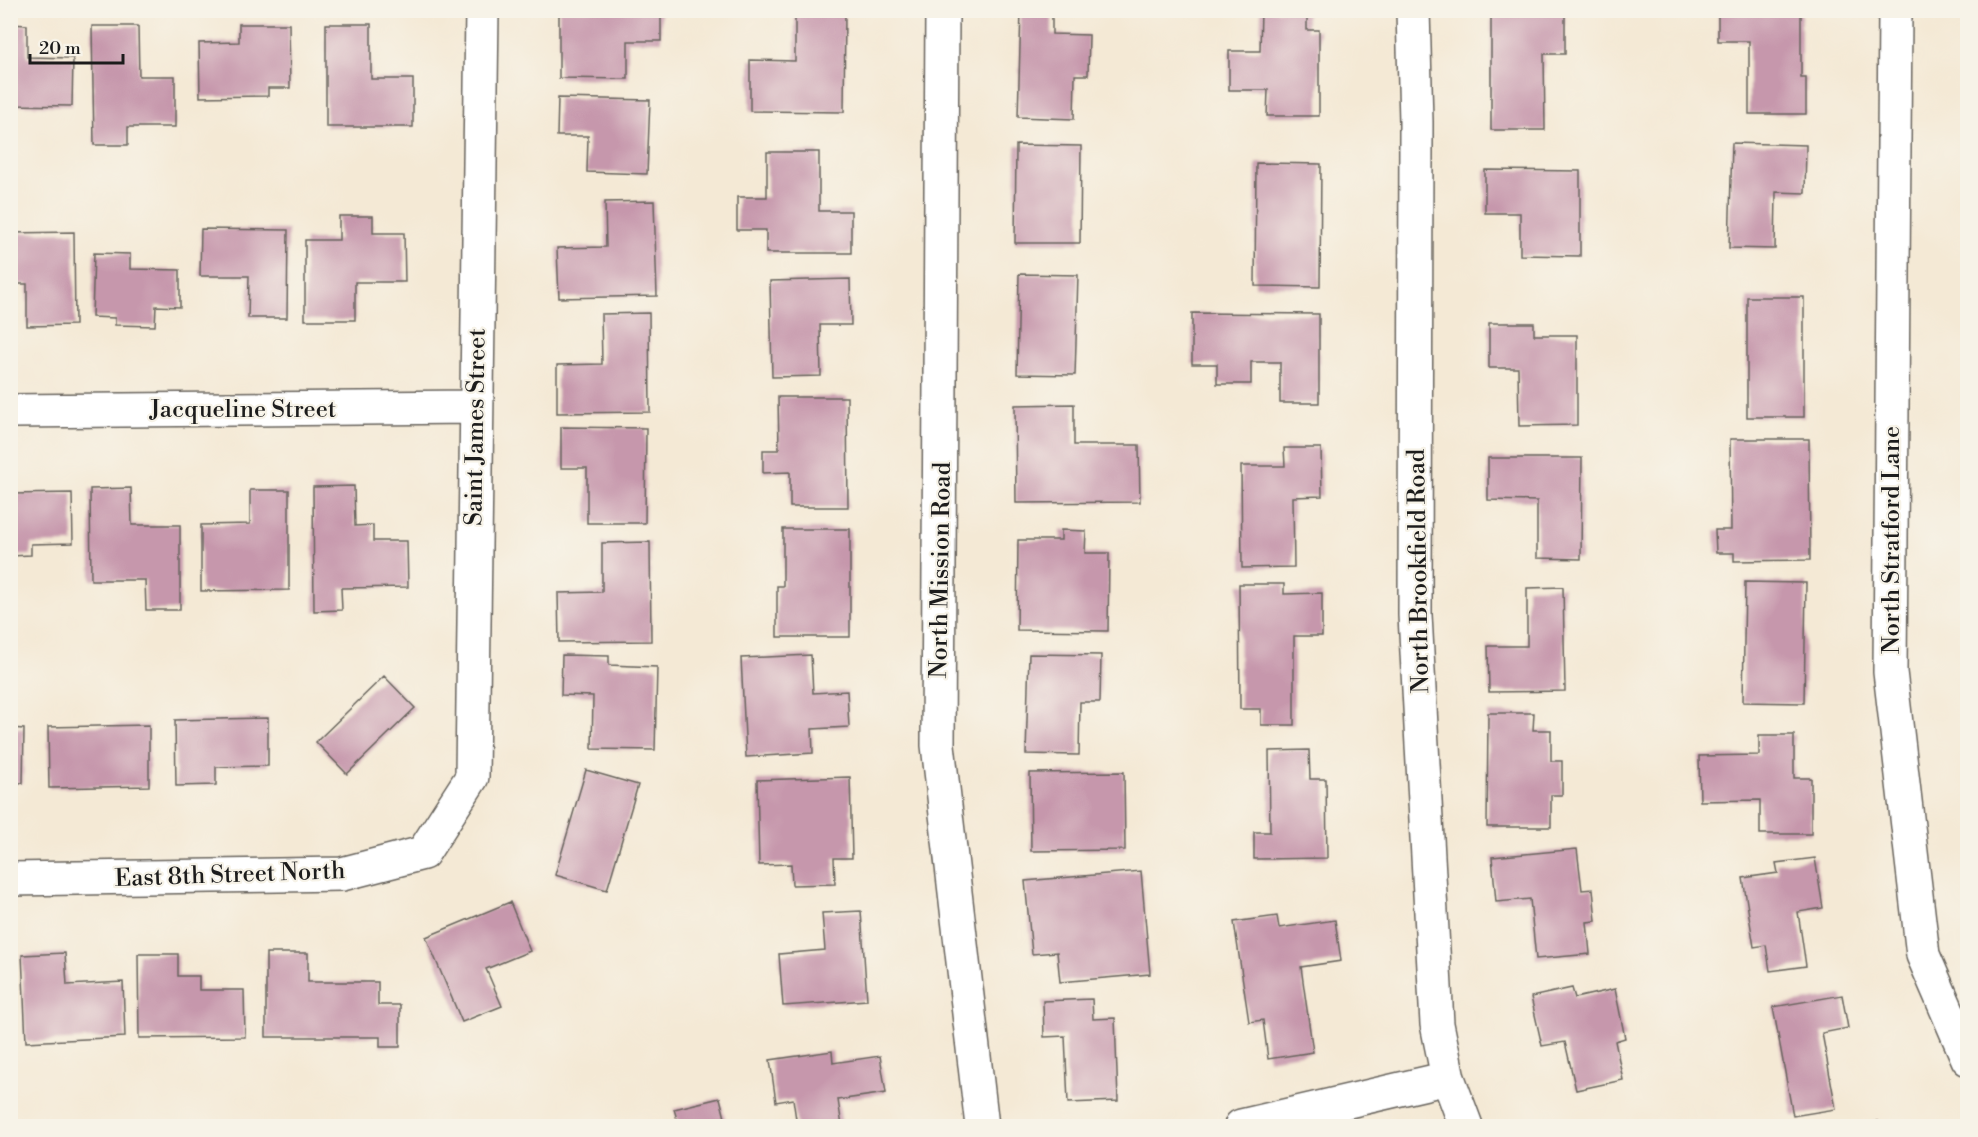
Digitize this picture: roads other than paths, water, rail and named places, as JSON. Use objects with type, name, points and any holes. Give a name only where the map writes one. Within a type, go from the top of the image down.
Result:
[{"type":"street","name":"Saint James Street","points":[[436,832],[472,777],[475,407],[482,10]]},
{"type":"street","name":"North Mission Road","points":[[942,10],[938,745],[982,1126]]},
{"type":"street","name":"North Brookfield Road","points":[[1413,10],[1416,122],[1415,615],[1437,1024],[1448,1078],[1466,1126]]},
{"type":"street","name":"North Stratford Lane","points":[[1895,10],[1890,672],[1923,955],[1968,1059]]},
{"type":"street","name":"Jacqueline Street","points":[[10,411],[475,407]]},
{"type":"street","name":"East 8th Street North","points":[[10,879],[342,874],[423,853],[436,832]]},
{"type":"street","points":[[1241,1126],[1448,1078]]}]
